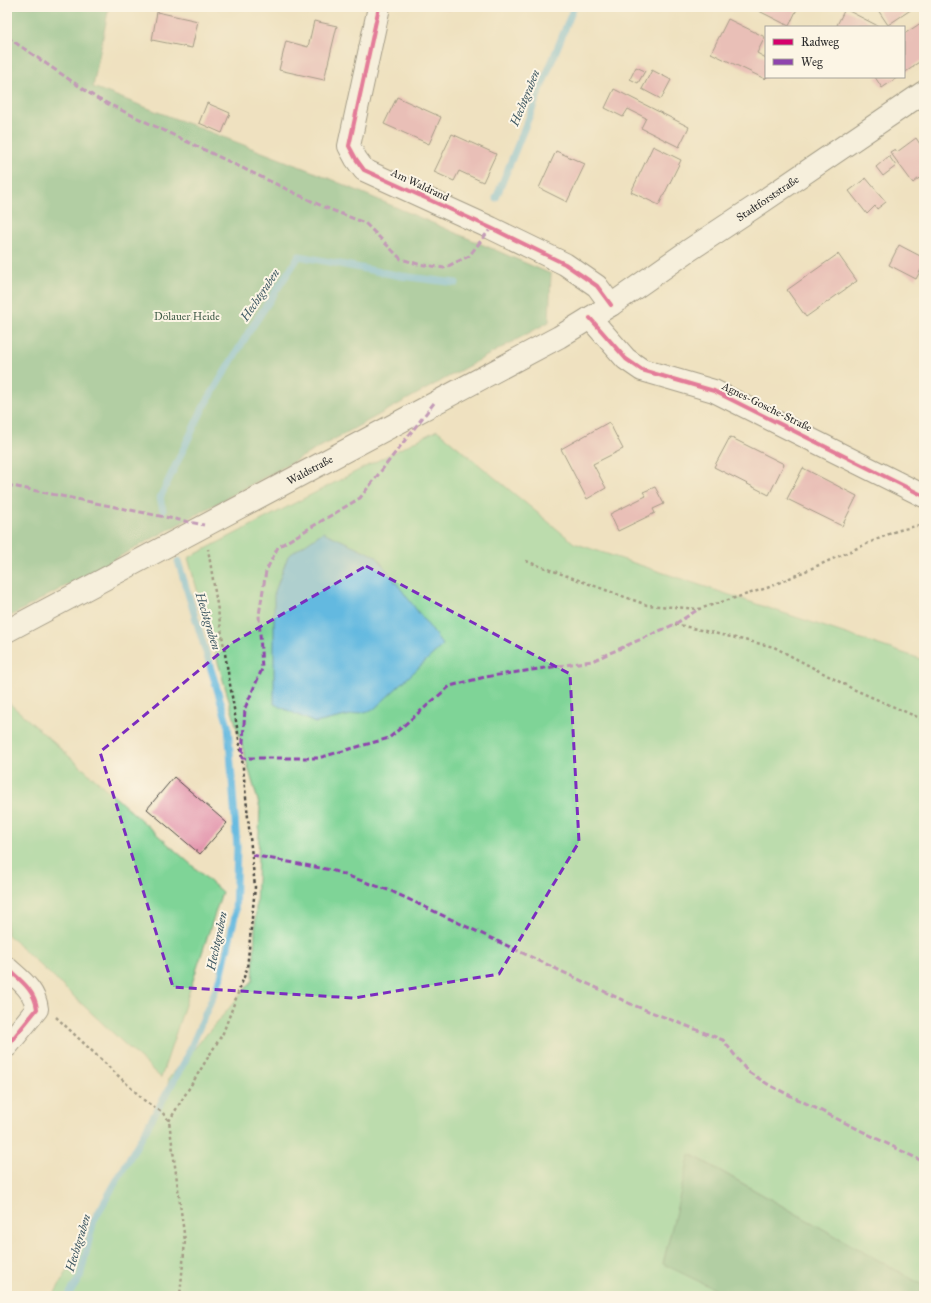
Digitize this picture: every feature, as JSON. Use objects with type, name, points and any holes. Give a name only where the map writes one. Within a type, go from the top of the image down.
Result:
[{"type":"main road","name":"Am Waldrand","points":[[379,7],[349,146],[364,170],[491,228],[565,264],[597,286],[611,305]]},
{"type":"main road","name":"Stadtforststraße","points":[[611,305],[688,251],[924,92]]},
{"type":"main road","name":"Waldstraße","points":[[7,630],[559,337],[611,305]]},
{"type":"main road","name":"Agnes-Gosche-Straße","points":[[590,318],[626,359],[642,370],[714,391],[924,496]]},
{"type":"main road","points":[[7,968],[30,989],[37,1004],[7,1046]]},
{"type":"path","points":[[526,561],[647,605],[699,609],[767,588],[896,531],[924,524]]},
{"type":"path","points":[[169,1121],[223,1033],[247,969],[255,887],[242,758],[204,525]]},
{"type":"path","points":[[675,624],[774,647],[853,689],[924,720]]},
{"type":"path","points":[[37,1004],[64,1024],[146,1102],[162,1112],[169,1121],[185,1241],[180,1296]]},
{"type":"highlighted area","points":[[366,566],[570,674],[579,842],[499,974],[354,998],[173,987],[100,752],[232,643]]},
{"type":"green space","name":"Dölauer Heide","points":[[7,7],[109,7],[93,87],[314,172],[551,274],[549,322],[7,618]]},
{"type":"green space","points":[[437,430],[574,543],[924,660],[924,1286],[691,1154],[663,1263],[729,1296],[53,1296],[166,1095],[169,1078],[253,980],[260,808],[188,558]]},
{"type":"green space","points":[[7,701],[222,892],[161,1078],[7,934]]},
{"type":"green space","points":[[690,1154],[924,1286],[924,1296],[729,1296],[663,1264]]},
{"type":"water","points":[[323,532],[376,556],[443,645],[373,710],[315,723],[274,704],[274,594],[288,556]]},
{"type":"building","points":[[437,7],[451,7],[450,11]]},
{"type":"building","points":[[751,7],[798,7],[789,26]]},
{"type":"building","points":[[876,7],[915,7],[888,25]]},
{"type":"building","points":[[845,9],[878,26],[839,26],[837,25]]},
{"type":"building","points":[[157,12],[198,21],[192,48],[152,40]]},
{"type":"building","points":[[728,19],[765,37],[757,53],[765,57],[766,78],[765,79],[711,53]]},
{"type":"building","points":[[314,21],[337,26],[324,80],[279,70],[286,41],[308,47]]},
{"type":"building","points":[[924,21],[924,59],[905,72],[905,33]]},
{"type":"building","points":[[636,67],[645,71],[638,83],[630,79]]},
{"type":"building","points":[[652,70],[671,80],[661,99],[642,89]]},
{"type":"building","points":[[876,78],[897,78],[882,88]]},
{"type":"building","points":[[614,89],[689,127],[679,147],[641,128],[646,118],[628,109],[623,117],[605,108]]},
{"type":"building","points":[[397,97],[441,117],[429,144],[384,124]]},
{"type":"building","points":[[207,103],[230,113],[222,133],[199,123]]},
{"type":"building","points":[[452,134],[496,154],[483,182],[459,171],[454,181],[434,172]]},
{"type":"building","points":[[916,138],[924,150],[924,178],[921,181],[919,178],[913,183],[890,152],[895,149],[897,152]]},
{"type":"building","points":[[653,146],[681,160],[659,205],[631,192]]},
{"type":"building","points":[[556,151],[585,164],[567,202],[539,188]]},
{"type":"building","points":[[889,156],[896,166],[883,176],[876,167]]},
{"type":"building","points":[[866,178],[886,202],[877,209],[875,206],[867,214],[849,191]]},
{"type":"building","points":[[899,245],[924,258],[924,264],[916,279],[889,265]]},
{"type":"building","points":[[838,254],[857,281],[806,317],[787,290]]},
{"type":"building","points":[[609,422],[623,449],[593,464],[606,488],[587,499],[561,449]]},
{"type":"building","points":[[730,437],[784,464],[769,495],[714,467]]},
{"type":"building","points":[[803,468],[857,496],[842,526],[787,499]]},
{"type":"building","points":[[655,487],[664,504],[653,509],[655,513],[618,531],[610,514],[646,496],[643,492]]},
{"type":"building","points":[[174,777],[227,823],[200,854],[147,809]]},
{"type":"waterway","name":"Hechtgraben","points":[[496,198],[574,7]]},
{"type":"waterway","name":"Hechtgraben","points":[[163,510],[160,498],[203,408],[250,330],[299,256],[401,276],[456,283]]},
{"type":"waterway","name":"Hechtgraben","points":[[68,1296],[80,1277],[94,1220],[185,1061],[221,977],[235,916],[237,847],[228,725],[178,561]]},
{"type":"marked path","points":[[7,37],[98,99],[324,207],[365,223],[401,259],[418,264],[444,268],[469,256],[491,228]]},
{"type":"marked path","points":[[434,403],[360,498],[278,547],[266,571],[259,615],[262,669],[245,708],[242,758],[318,758],[389,738],[450,686],[485,677],[592,661],[675,624],[699,609]]},
{"type":"marked path","points":[[7,485],[204,525]]},
{"type":"marked path","points":[[252,855],[331,870],[391,891],[633,1005],[723,1040],[747,1071],[769,1085],[924,1162]]},
{"type":"cycle path","points":[[379,7],[349,146],[364,170],[491,228],[565,264],[597,286],[611,305]]},
{"type":"cycle path","points":[[590,318],[626,359],[642,370],[714,391],[924,496]]},
{"type":"cycle path","points":[[7,968],[22,981],[30,991],[36,1002],[37,1009],[7,1046]]}]
